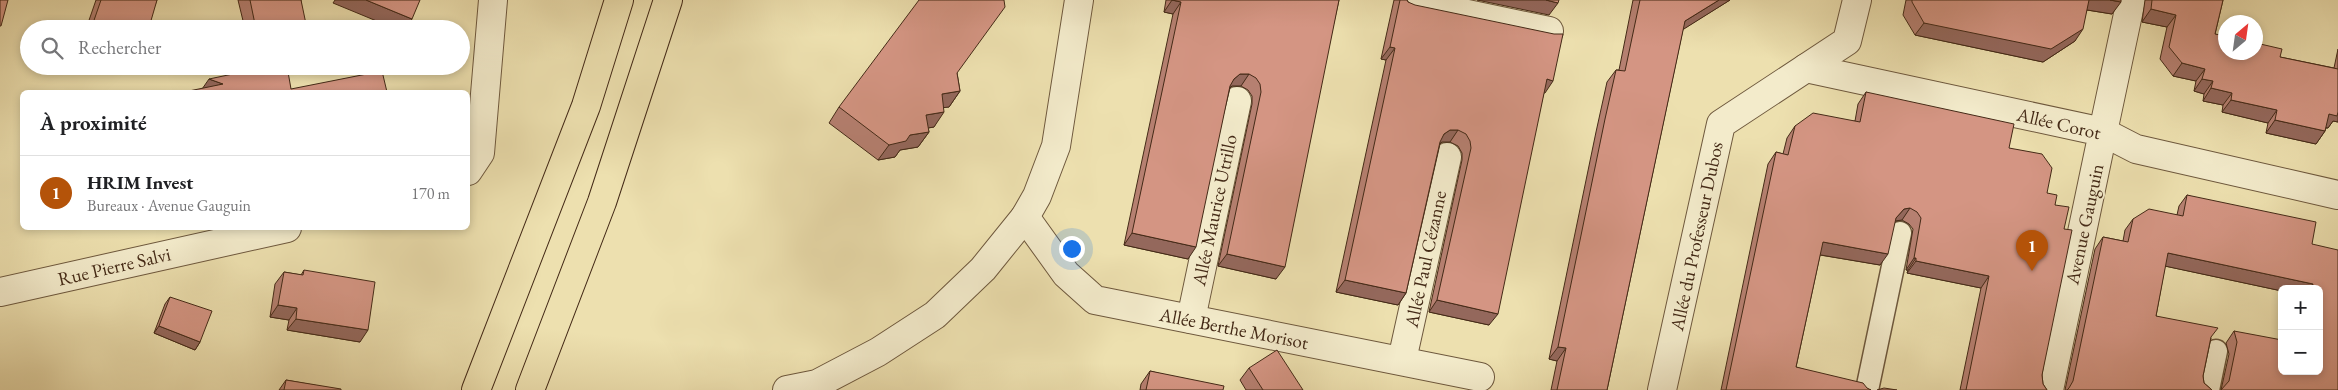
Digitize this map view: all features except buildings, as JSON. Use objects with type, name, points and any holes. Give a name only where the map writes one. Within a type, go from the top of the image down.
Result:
[{"type":"highway","points":[[476,390],[586,106],[619,0]]},
{"type":"highway","points":[[530,390],[602,202],[668,0]]},
{"type":"street","points":[[470,168],[480,153],[493,0]]},
{"type":"street","points":[[787,390],[817,384],[878,352],[935,314],[983,269],[1025,217],[1037,196],[1056,146],[1079,0]]},
{"type":"street","name":"Allée du Professeur Dubos","points":[[1662,390],[1721,124],[1847,40],[1856,0]]},
{"type":"street","name":"Avenue Gauguin","points":[[2049,390],[2131,0]]},
{"type":"street","points":[[1410,2],[1473,8],[1549,31]]},
{"type":"street","name":"Allée Corot","points":[[1806,68],[2103,132],[2136,149],[2338,195]]},
{"type":"street","name":"Allée Maurice Utrillo","points":[[1191,319],[1237,101]]},
{"type":"street","name":"Allée Paul Cézanne","points":[[1402,360],[1447,157]]},
{"type":"street","name":"Allée Berthe Morisot","points":[[1025,217],[1066,274],[1095,300],[1480,377]]},
{"type":"street","name":"Rue Pierre Salvi","points":[[0,292],[279,230]]},
{"type":"lane","points":[[1867,390],[1900,233]]},
{"type":"lane","points":[[2208,390],[2216,351]]},
{"type":"place","name":"HRIM Invest","points":[[2032,271]]}]
